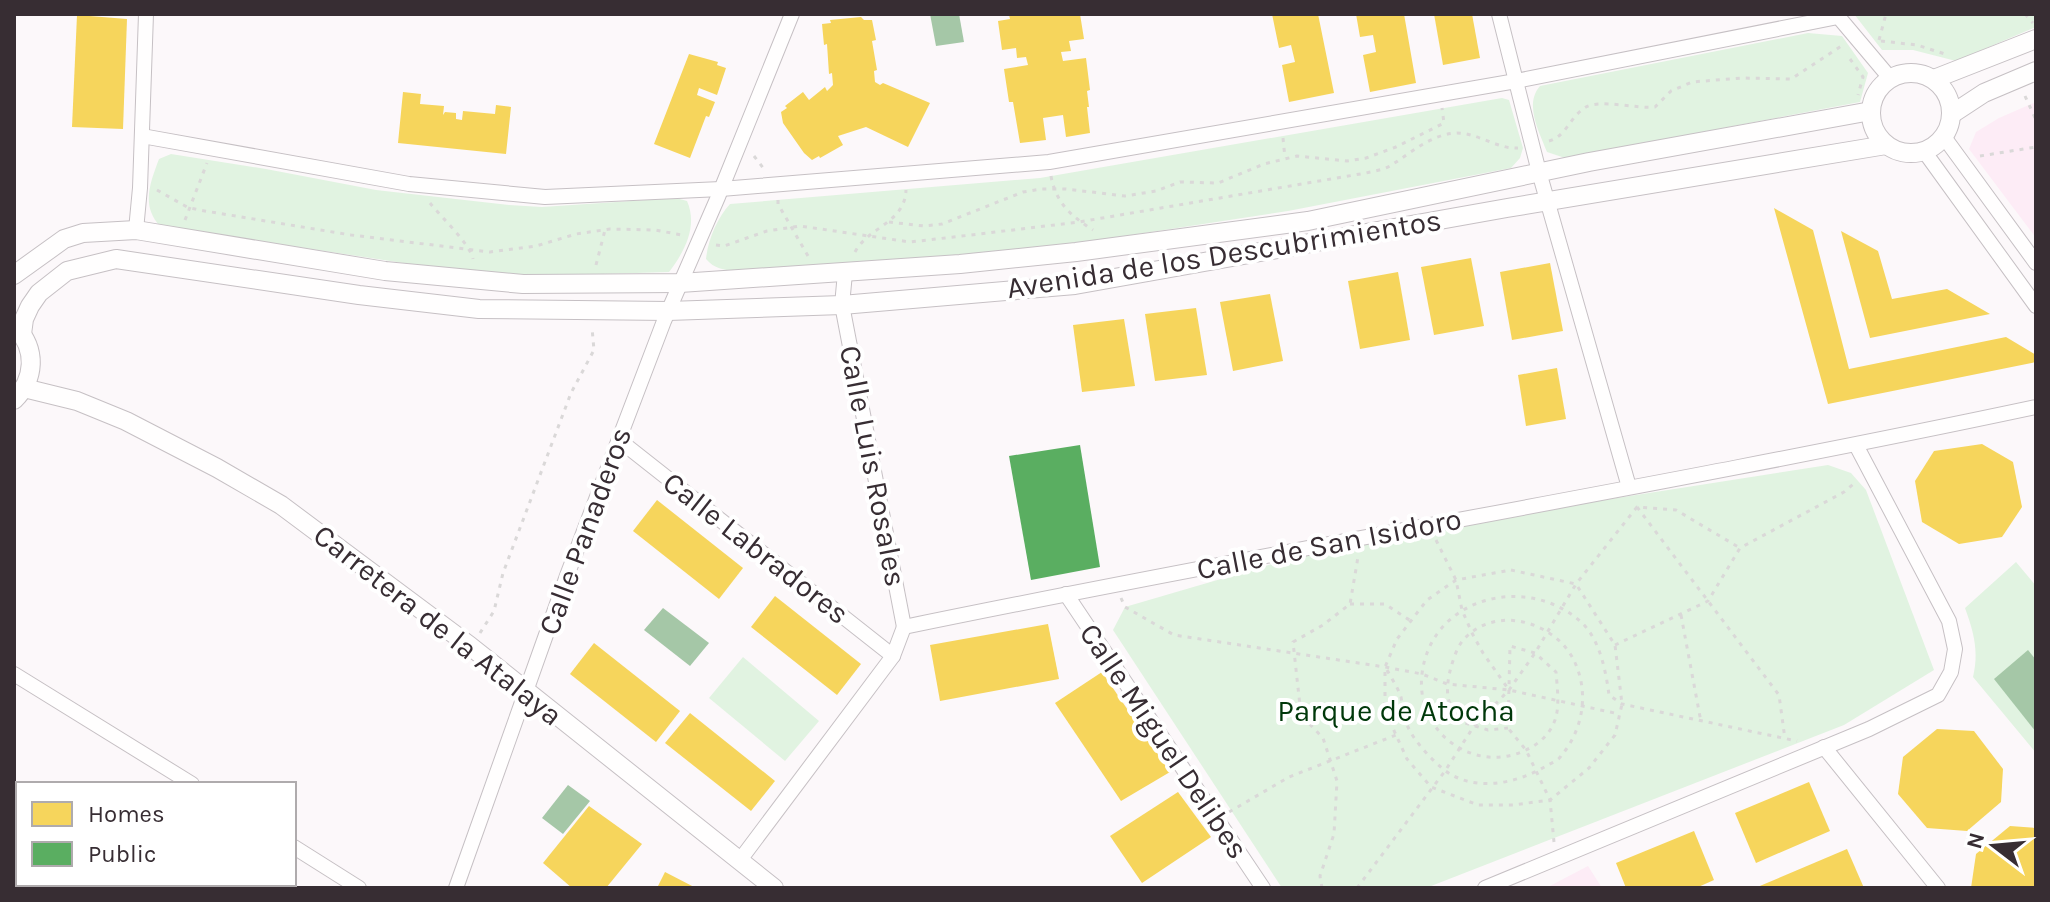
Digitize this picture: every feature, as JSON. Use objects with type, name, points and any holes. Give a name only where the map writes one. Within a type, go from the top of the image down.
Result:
[{"type":"street","points":[[136,230],[146,14]]},
{"type":"street","name":"Calle Panaderos","points":[[456,888],[668,311],[792,14]]},
{"type":"street","points":[[1499,14],[1539,172],[1629,487]]},
{"type":"street","points":[[142,136],[433,186],[545,197],[721,189],[1049,162],[1516,81],[1837,16],[1890,78]]},
{"type":"street","points":[[1934,79],[2036,39]]},
{"type":"street","points":[[1952,114],[1984,93],[2036,71]]},
{"type":"street","points":[[1912,72],[1934,79],[1944,88],[1950,100],[1952,114],[1944,137],[1924,151],[1911,153],[1886,145],[1872,124],[1873,98],[1880,86],[1890,78],[1912,72]]},
{"type":"street","name":"Avenida de los Descubrimientos","points":[[14,275],[64,239],[83,233],[136,230],[385,271],[523,284],[680,283],[849,272],[1095,250],[1308,221],[1539,172],[1871,111]]},
{"type":"street","points":[[1944,137],[2036,263]]},
{"type":"street","name":"Avenida de los Descubrimientos","points":[[18,330],[39,293],[67,271],[116,259],[359,295],[479,309],[668,311],[842,305],[1075,285],[1886,145]]},
{"type":"street","points":[[1924,151],[2036,306]]},
{"type":"street","name":"Calle Luis Rosales","points":[[849,272],[842,305],[904,627]]},
{"type":"street","points":[[18,330],[31,357],[31,369],[19,394]]},
{"type":"street","name":"Carretera de la Atalaya","points":[[31,369],[77,401],[139,427],[281,505],[470,646],[774,888]]},
{"type":"street","name":"Carretera de la Atalaya","points":[[19,394],[77,401]]},
{"type":"street","name":"Calle de San Isidoro","points":[[904,627],[1856,445],[2036,407]]},
{"type":"street","name":"Calle Labradores","points":[[619,440],[893,656]]},
{"type":"street","points":[[1485,888],[1869,729],[1938,695],[1951,672],[1955,649],[1949,621],[1856,445]]},
{"type":"street","name":"Calle Miguel Delibes","points":[[1066,594],[1263,888]]},
{"type":"street","points":[[740,860],[893,656],[904,627]]},
{"type":"street","points":[[14,674],[189,782]]},
{"type":"street","points":[[1824,747],[1938,888]]},
{"type":"street","points":[[296,848],[359,888]]},
{"type":"path","points":[[2025,14],[2036,26]]},
{"type":"path","points":[[140,188],[163,192],[190,208],[351,235],[490,252],[536,246],[576,234],[605,230],[655,230],[724,246],[767,231],[800,226],[910,242],[1079,222],[1366,173],[1388,167],[1411,150],[1443,136],[1459,133],[1510,148],[1532,145],[1555,140],[1586,107],[1598,104],[1655,107],[1671,91],[1692,82],[1731,78],[1791,79],[1856,37]]},
{"type":"path","points":[[2018,79],[2036,120]]},
{"type":"path","points":[[889,222],[924,226],[942,224],[1023,192],[1053,188],[1125,196],[1156,191],[1180,182],[1218,183],[1264,164],[1297,156],[1347,161],[1380,154],[1444,123],[1441,94]]},
{"type":"path","points":[[1281,122],[1285,158]]},
{"type":"path","points":[[1960,160],[2036,147]]},
{"type":"path","points":[[178,238],[213,148]]},
{"type":"path","points":[[1049,162],[1053,188],[1068,213],[1093,230],[1095,250]]},
{"type":"path","points":[[849,272],[856,249],[903,208],[907,174]]},
{"type":"path","points":[[433,186],[430,202],[474,256],[471,279]]},
{"type":"path","points":[[591,283],[605,230]]},
{"type":"path","points":[[470,646],[494,611],[503,573],[571,393],[594,350],[591,311]]},
{"type":"path","points":[[1615,645],[1708,601],[1740,548],[1844,492],[1869,470]]},
{"type":"path","points":[[1629,487],[1637,507],[1779,695],[1785,739]]},
{"type":"path","points":[[1637,507],[1676,510],[1740,548]]},
{"type":"path","points":[[1357,888],[1445,771],[1474,726],[1509,690],[1576,584],[1637,507]]},
{"type":"path","points":[[1429,525],[1456,580],[1462,610],[1472,633],[1509,690]]},
{"type":"path","points":[[1350,604],[1361,538]]},
{"type":"path","points":[[1511,570],[1576,584],[1615,645],[1622,704],[1615,735],[1589,768],[1550,800],[1513,805],[1478,805],[1431,787],[1407,759],[1385,711],[1385,667],[1397,639],[1427,600],[1456,580],[1511,570]]},
{"type":"path","points":[[1113,585],[1125,607],[1174,635],[1385,667],[1422,674],[1447,684],[1509,690],[1619,714]]},
{"type":"path","points":[[1556,858],[1550,800],[1526,750],[1508,728],[1510,646],[1535,653],[1556,672],[1555,720],[1540,743],[1526,750],[1494,759],[1471,753],[1451,743],[1424,710],[1422,674],[1439,630],[1462,610],[1492,597],[1529,595],[1583,623],[1606,672],[1609,695],[1622,704],[1824,747]]},
{"type":"path","points":[[1322,888],[1320,876],[1334,834],[1337,781],[1323,738],[1301,715],[1293,642],[1323,625],[1350,604],[1385,604],[1411,621]]},
{"type":"path","points":[[1681,614],[1701,722]]},
{"type":"path","points":[[1385,667],[1400,693],[1407,726],[1425,751],[1445,771],[1473,782],[1501,784],[1535,773],[1560,758],[1579,725],[1584,695],[1576,663],[1560,640],[1534,623],[1504,619],[1465,637],[1454,656],[1447,684],[1449,700],[1462,722],[1488,730],[1508,728]]},
{"type":"path","points":[[1228,812],[1289,777],[1396,735]]},
{"type":"shaded area","points":[[930,14],[959,14],[964,42],[936,46]]},
{"type":"shaded area","points":[[2036,102],[2036,238],[1969,149],[1976,132]]},
{"type":"shaded area","points":[[663,608],[709,643],[690,666],[644,630]]},
{"type":"shaded area","points":[[2028,650],[2036,660],[2036,732],[1994,679]]},
{"type":"shaded area","points":[[568,785],[590,801],[563,834],[542,818]]},
{"type":"shaded area","points":[[1588,866],[1602,888],[1546,888]]},
{"type":"green space","points":[[1854,14],[2036,14],[2036,27],[1956,61],[1913,50],[1882,50]]},
{"type":"green space","points":[[1808,33],[1842,36],[1868,73],[1860,102],[1565,158],[1547,152],[1533,110],[1535,93],[1540,86]]},
{"type":"green space","points":[[1502,98],[1509,100],[1523,148],[1520,158],[1511,168],[1288,211],[1079,243],[982,254],[737,270],[720,269],[706,259],[714,230],[730,204],[1040,178]]},
{"type":"green space","points":[[171,154],[376,190],[509,205],[542,207],[676,198],[687,201],[690,229],[685,247],[669,272],[535,276],[423,266],[160,226],[151,210],[149,194],[159,159]]},
{"type":"green space","name":"Parque de Atocha","points":[[1828,465],[1851,473],[1866,490],[1934,670],[1844,725],[1426,888],[1282,888],[1113,630],[1125,607],[1361,538]]},
{"type":"green space","points":[[2016,562],[2036,586],[2036,753],[1973,677],[1975,642],[1965,608]]},
{"type":"green space","points":[[743,657],[819,721],[785,761],[709,698]]},
{"type":"building: Homes","points":[[1080,14],[1084,39],[1069,41],[1071,51],[1061,52],[1063,61],[1086,58],[1090,133],[1066,137],[1063,115],[1043,118],[1046,140],[1020,143],[1004,69],[1028,65],[1026,57],[1017,58],[1016,48],[1002,50],[998,21],[1010,19],[1009,15]]},
{"type":"building: Homes","points":[[1272,14],[1318,14],[1334,93],[1289,102],[1282,65],[1295,62],[1291,45],[1279,48]]},
{"type":"building: Homes","points":[[1356,14],[1404,14],[1416,83],[1370,92],[1363,55],[1376,52],[1373,35],[1360,37]]},
{"type":"building: Homes","points":[[1434,14],[1472,14],[1480,58],[1443,65]]},
{"type":"building: Homes","points":[[77,15],[127,19],[123,129],[72,127]]},
{"type":"building: Homes","points":[[861,17],[872,20],[876,40],[872,41],[877,70],[874,71],[875,82],[930,103],[908,147],[866,127],[838,136],[843,145],[812,160],[783,123],[781,112],[803,92],[809,100],[825,87],[827,91],[833,85],[822,24],[831,23],[830,20]]},
{"type":"building: Homes","points":[[689,54],[718,62],[717,65],[726,68],[717,95],[699,88],[697,95],[715,102],[709,117],[706,116],[690,158],[654,144]]},
{"type":"building: Homes","points":[[403,92],[421,94],[420,104],[444,106],[443,115],[445,112],[456,113],[456,119],[462,120],[463,111],[495,114],[496,105],[511,107],[506,154],[398,143]]},
{"type":"building: Homes","points":[[1774,208],[1813,230],[1849,369],[2006,337],[2036,355],[2036,362],[1828,404]]},
{"type":"building: Homes","points":[[1841,231],[1878,251],[1892,299],[1947,289],[1990,314],[1870,338]]},
{"type":"building: Homes","points":[[1471,258],[1484,326],[1434,335],[1421,267]]},
{"type":"building: Homes","points":[[1550,263],[1563,331],[1512,340],[1500,272]]},
{"type":"building: Homes","points":[[1398,272],[1410,340],[1360,349],[1348,281]]},
{"type":"building: Homes","points":[[1270,294],[1283,361],[1233,371],[1220,302]]},
{"type":"building: Homes","points":[[1196,308],[1207,375],[1155,381],[1145,314]]},
{"type":"building: Homes","points":[[1124,319],[1135,386],[1082,392],[1073,325]]},
{"type":"building: Homes","points":[[1557,368],[1566,419],[1526,426],[1518,375]]},
{"type":"building: Homes","points":[[1982,444],[2013,462],[2022,507],[2002,537],[1959,544],[1922,522],[1915,481],[1934,451]]},
{"type":"building: Homes","points":[[657,500],[743,568],[719,599],[633,531]]},
{"type":"building: Homes","points":[[775,596],[861,664],[837,695],[751,627]]},
{"type":"building: Homes","points":[[1048,624],[1059,679],[940,701],[930,645]]},
{"type":"building: Homes","points":[[594,643],[680,711],[656,742],[570,674]]},
{"type":"building: Homes","points":[[1102,672],[1170,772],[1121,801],[1055,703]]},
{"type":"building: Homes","points":[[690,713],[775,781],[751,811],[665,743]]},
{"type":"building: Homes","points":[[1937,729],[1974,731],[2003,769],[2001,802],[1967,831],[1927,828],[1898,794],[1903,757]]},
{"type":"building: Homes","points":[[1809,782],[1830,831],[1756,863],[1735,813]]},
{"type":"building: Homes","points":[[1178,792],[1211,837],[1142,883],[1110,836]]},
{"type":"building: Homes","points":[[589,806],[642,844],[606,888],[572,888],[543,863]]},
{"type":"building: Homes","points":[[2010,826],[2036,828],[2036,888],[1971,888],[1976,854]]},
{"type":"building: Homes","points":[[1694,831],[1714,880],[1696,888],[1626,888],[1616,863]]},
{"type":"building: Homes","points":[[1847,849],[1864,888],[1755,888]]},
{"type":"building: Homes","points":[[665,872],[696,888],[657,888]]},
{"type":"building: Public","points":[[1080,445],[1100,567],[1031,580],[1009,456]]}]
